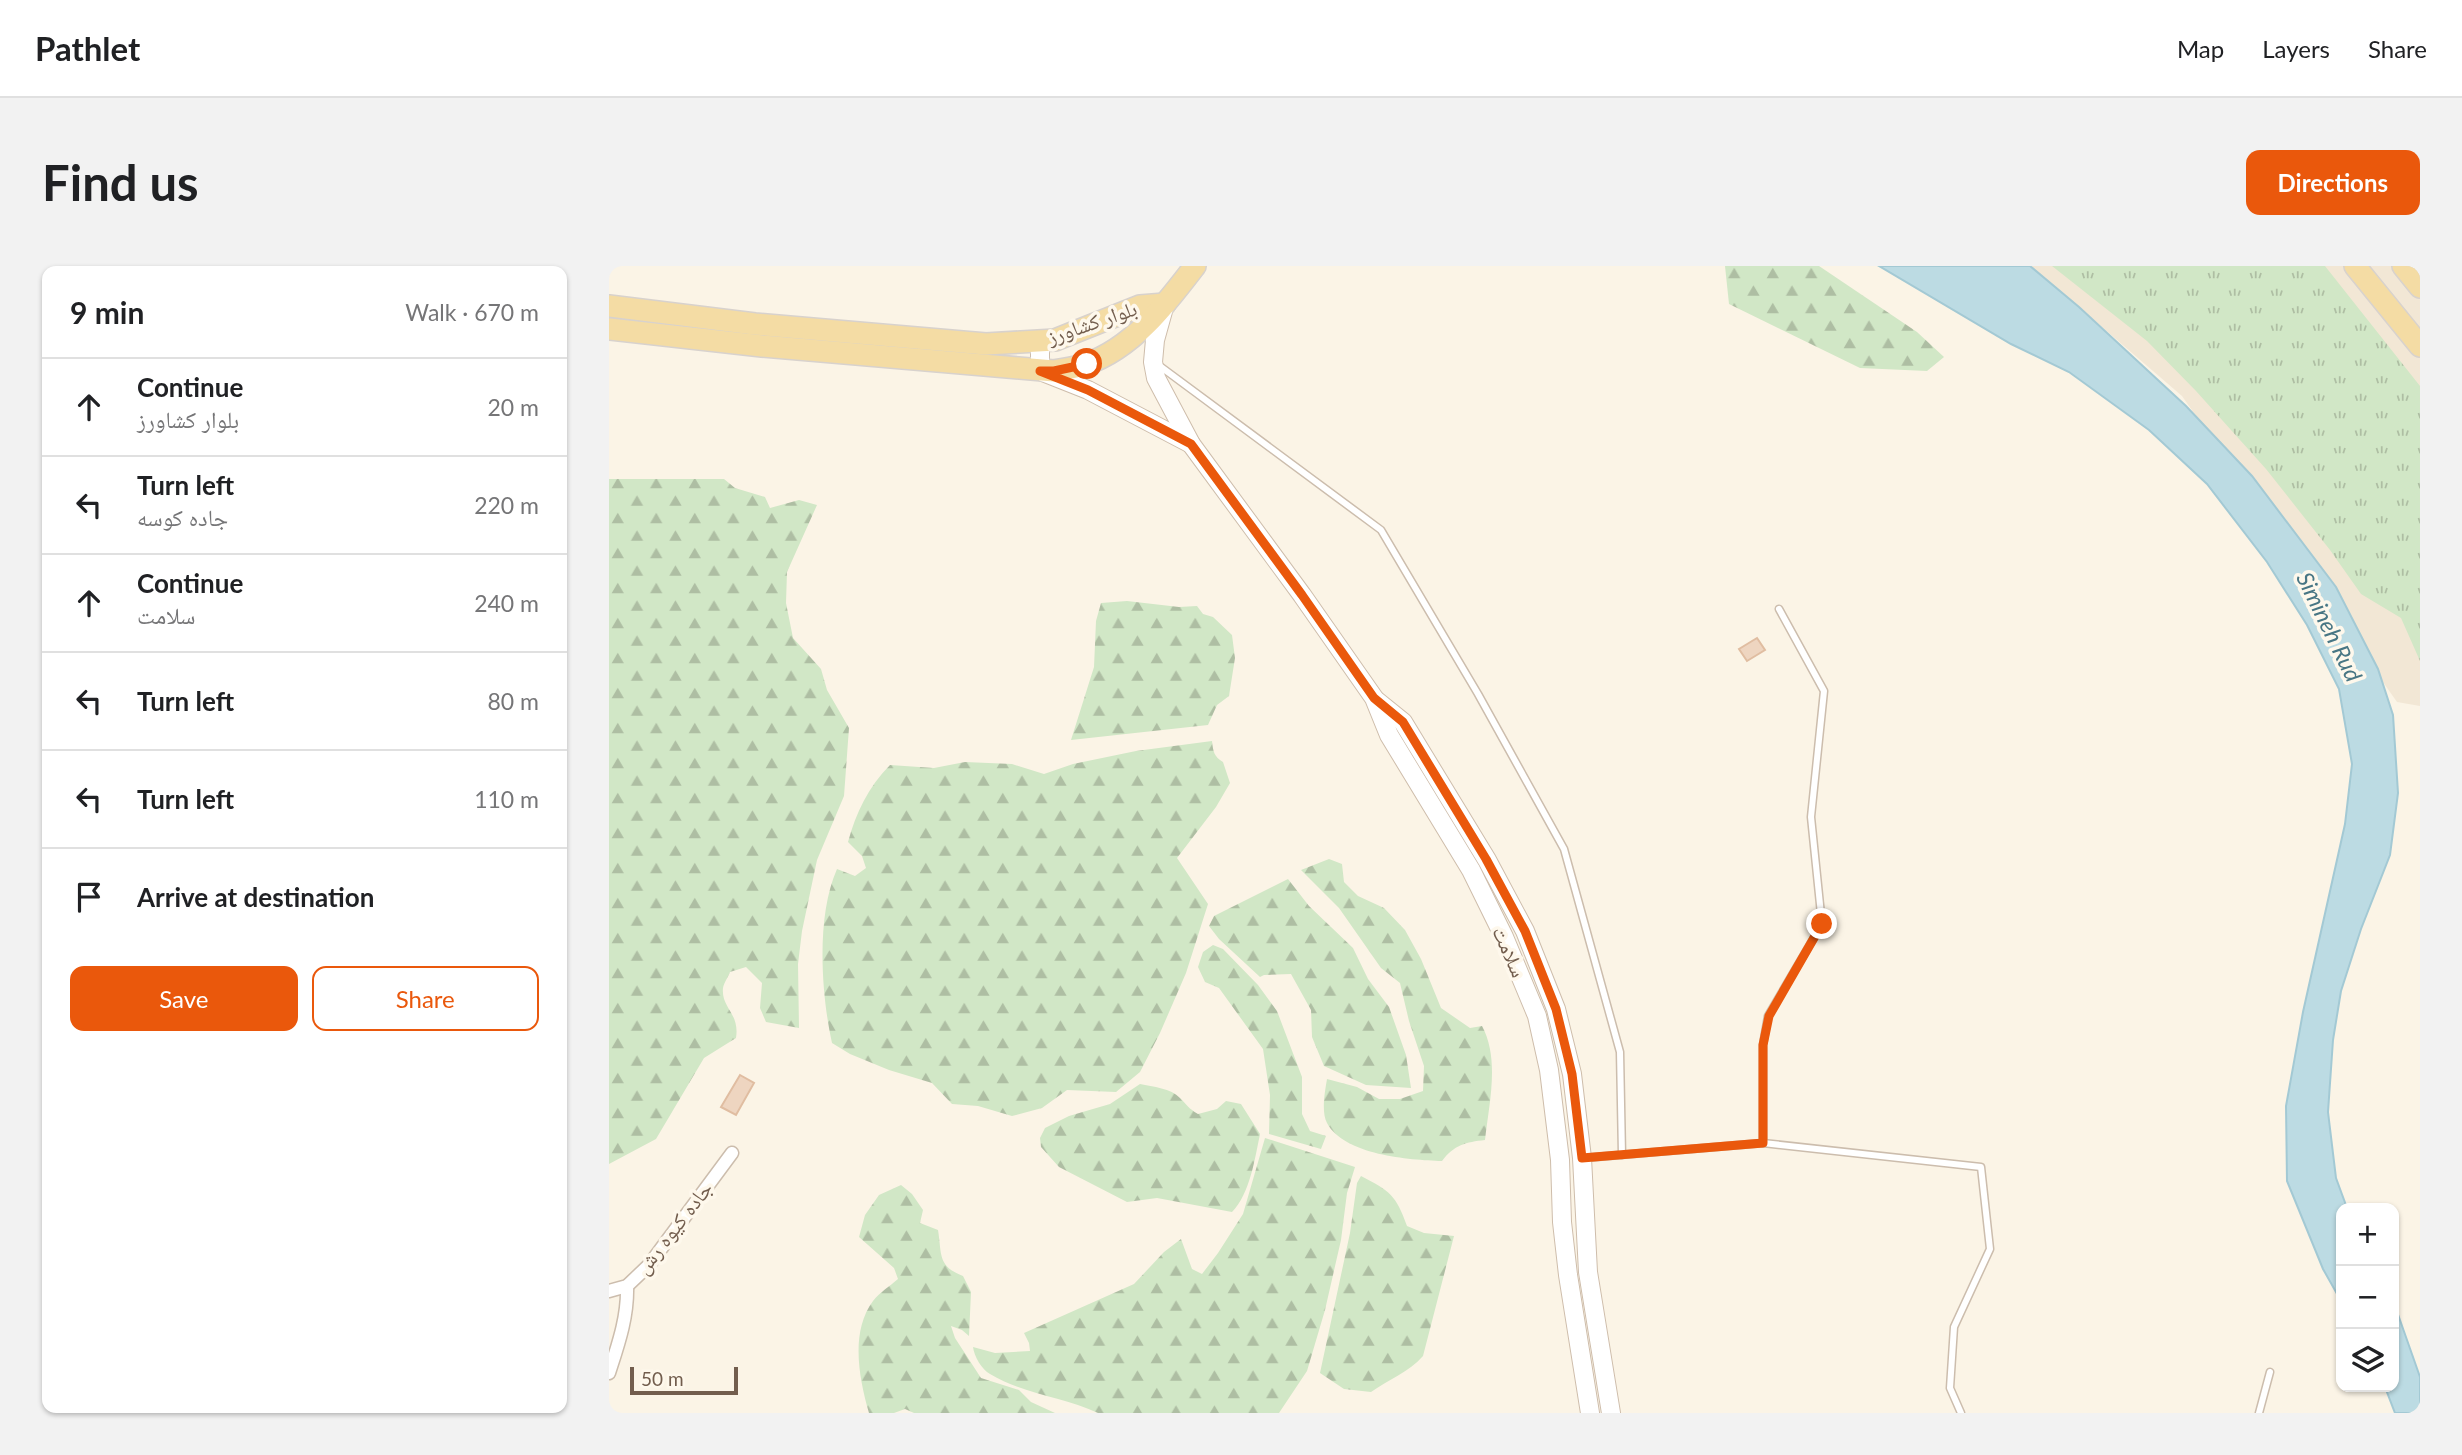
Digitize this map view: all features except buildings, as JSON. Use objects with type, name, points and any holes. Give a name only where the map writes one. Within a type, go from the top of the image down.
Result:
[{"type":"main road","points":[[1195,266],[1165,304],[1155,340],[1153,362],[1156,378],[1191,444],[1374,698]]},
{"type":"main road","points":[[2355,266],[2420,346]]},
{"type":"main road","points":[[2403,266],[2420,287]]},
{"type":"main road","name":"بلوار کشاورز","points":[[609,306],[755,324],[972,343],[1055,340],[1140,306],[1165,304]]},
{"type":"main road","name":"بلوار کشاورز","points":[[609,329],[762,346],[1054,371],[1087,364],[1127,342],[1165,304]]},
{"type":"main road","points":[[1040,342],[1040,371],[1088,390],[1191,444]]},
{"type":"main road","name":"سلامت","points":[[1374,698],[1403,722],[1486,859],[1525,931],[1556,1009],[1572,1074],[1582,1158],[1588,1272],[1611,1413]]},
{"type":"main road","name":"سلامت","points":[[1374,698],[1389,735],[1471,870],[1537,1016],[1549,1070],[1560,1160],[1565,1249],[1590,1413]]},
{"type":"main road","points":[[1560,1160],[1582,1158]]},
{"type":"street","name":"جاده کیوه رش","points":[[609,1291],[627,1286],[649,1265],[731,1153]]},
{"type":"street","points":[[609,1374],[624,1323],[628,1303],[627,1286]]},
{"type":"lane","points":[[1153,362],[1381,530],[1478,694],[1564,849],[1620,1052],[1622,1155]]},
{"type":"lane","points":[[1763,1143],[1763,1045],[1769,1016],[1822,924],[1811,817],[1824,691],[1779,609]]},
{"type":"lane","points":[[1582,1158],[1763,1143],[1981,1167],[1990,1249],[1954,1327],[1950,1388],[1961,1413]]},
{"type":"lane","points":[[2259,1413],[2270,1372]]},
{"type":"shaded area","points":[[2031,266],[2420,266],[2420,706],[2397,702],[2182,396]]},
{"type":"green space","points":[[1725,266],[1819,266],[1917,332],[1944,357],[1927,371],[1860,368],[1729,304]]},
{"type":"green space","points":[[2052,266],[2325,266],[2420,386],[2420,661],[2401,618],[2361,594],[2266,469],[2196,391],[2147,341]]},
{"type":"green space","points":[[609,479],[724,479],[735,488],[765,497],[770,508],[799,500],[817,505],[787,572],[786,603],[793,638],[821,669],[827,690],[849,728],[844,796],[817,860],[802,931],[798,964],[799,1028],[766,1022],[760,1008],[762,983],[746,967],[730,972],[723,995],[735,1022],[736,1038],[704,1058],[656,1139],[609,1164]]},
{"type":"green space","points":[[1127,601],[1179,607],[1197,606],[1203,614],[1213,617],[1232,635],[1235,658],[1229,696],[1217,705],[1208,725],[1071,740],[1094,667],[1096,621],[1101,603]]},
{"type":"green space","points":[[1212,741],[1214,753],[1223,762],[1230,783],[1216,807],[1177,858],[1208,904],[1186,973],[1160,1033],[1140,1072],[1116,1092],[1067,1090],[1042,1108],[1012,1116],[978,1106],[952,1104],[932,1083],[889,1070],[850,1054],[832,1043],[823,978],[823,932],[830,888],[837,869],[855,876],[866,868],[862,856],[848,842],[864,801],[875,782],[890,765],[934,768],[965,762],[1012,764],[1044,774],[1073,764],[1136,751]]},
{"type":"green space","points":[[1329,859],[1342,864],[1344,882],[1358,896],[1384,908],[1405,930],[1421,959],[1441,1008],[1470,1028],[1482,1026],[1487,1039],[1491,1053],[1492,1082],[1485,1140],[1461,1145],[1442,1161],[1396,1157],[1362,1149],[1335,1134],[1325,1118],[1327,1079],[1357,1087],[1379,1099],[1400,1099],[1423,1091],[1424,1066],[1400,983],[1381,968],[1339,908],[1301,870]]},
{"type":"green space","points":[[1288,879],[1309,906],[1353,948],[1368,979],[1389,1007],[1406,1055],[1411,1088],[1366,1085],[1324,1066],[1312,1037],[1311,1010],[1291,974],[1260,977],[1219,939],[1209,926],[1214,916]]},
{"type":"green space","points":[[1213,945],[1223,949],[1258,985],[1277,1011],[1302,1077],[1302,1114],[1310,1131],[1326,1136],[1321,1149],[1269,1134],[1270,1095],[1263,1049],[1219,988],[1205,982],[1198,967],[1203,952]]},
{"type":"green space","points":[[1140,1084],[1172,1092],[1198,1114],[1217,1109],[1226,1101],[1241,1104],[1260,1134],[1247,1186],[1232,1212],[1157,1198],[1127,1202],[1059,1167],[1041,1147],[1040,1138],[1045,1128],[1069,1116],[1110,1104]]},
{"type":"green space","points":[[1265,1138],[1355,1167],[1347,1193],[1341,1240],[1325,1310],[1307,1371],[1279,1413],[1098,1413],[1003,1381],[981,1366],[973,1347],[995,1353],[1030,1351],[1024,1333],[1134,1284],[1164,1252],[1181,1239],[1192,1269],[1202,1274],[1243,1214]]},
{"type":"green space","points":[[1361,1176],[1391,1195],[1407,1226],[1424,1233],[1454,1236],[1423,1356],[1371,1392],[1344,1389],[1320,1373],[1350,1233],[1357,1183]]},
{"type":"green space","points":[[901,1185],[912,1194],[923,1210],[920,1223],[938,1230],[942,1258],[949,1268],[963,1276],[971,1292],[969,1336],[951,1326],[955,1338],[981,1378],[1019,1390],[1031,1402],[1055,1413],[914,1413],[905,1409],[894,1413],[869,1413],[860,1370],[861,1327],[873,1301],[898,1279],[894,1268],[859,1237],[865,1215],[879,1195]]},
{"type":"water","name":"Simineh Rud","points":[[1879,266],[2030,266],[2079,307],[2186,406],[2252,476],[2336,587],[2378,669],[2393,715],[2398,793],[2390,855],[2361,929],[2341,991],[2333,1040],[2328,1112],[2336,1178],[2345,1203],[2336,1203],[2336,1292],[2323,1269],[2287,1181],[2286,1106],[2303,1012],[2345,824],[2352,764],[2339,689],[2307,625],[2267,562],[2207,484],[2149,430],[2069,372],[2011,344]]},
{"type":"water","points":[[2399,1317],[2420,1377],[2420,1413],[2395,1413],[2387,1392],[2399,1392]]},
{"type":"route","points":[[1087,364],[1040,371],[1088,390],[1191,444],[1374,698],[1403,722],[1486,859],[1525,931],[1556,1009],[1572,1074],[1582,1158],[1763,1143],[1763,1045],[1769,1016],[1822,924]]}]
